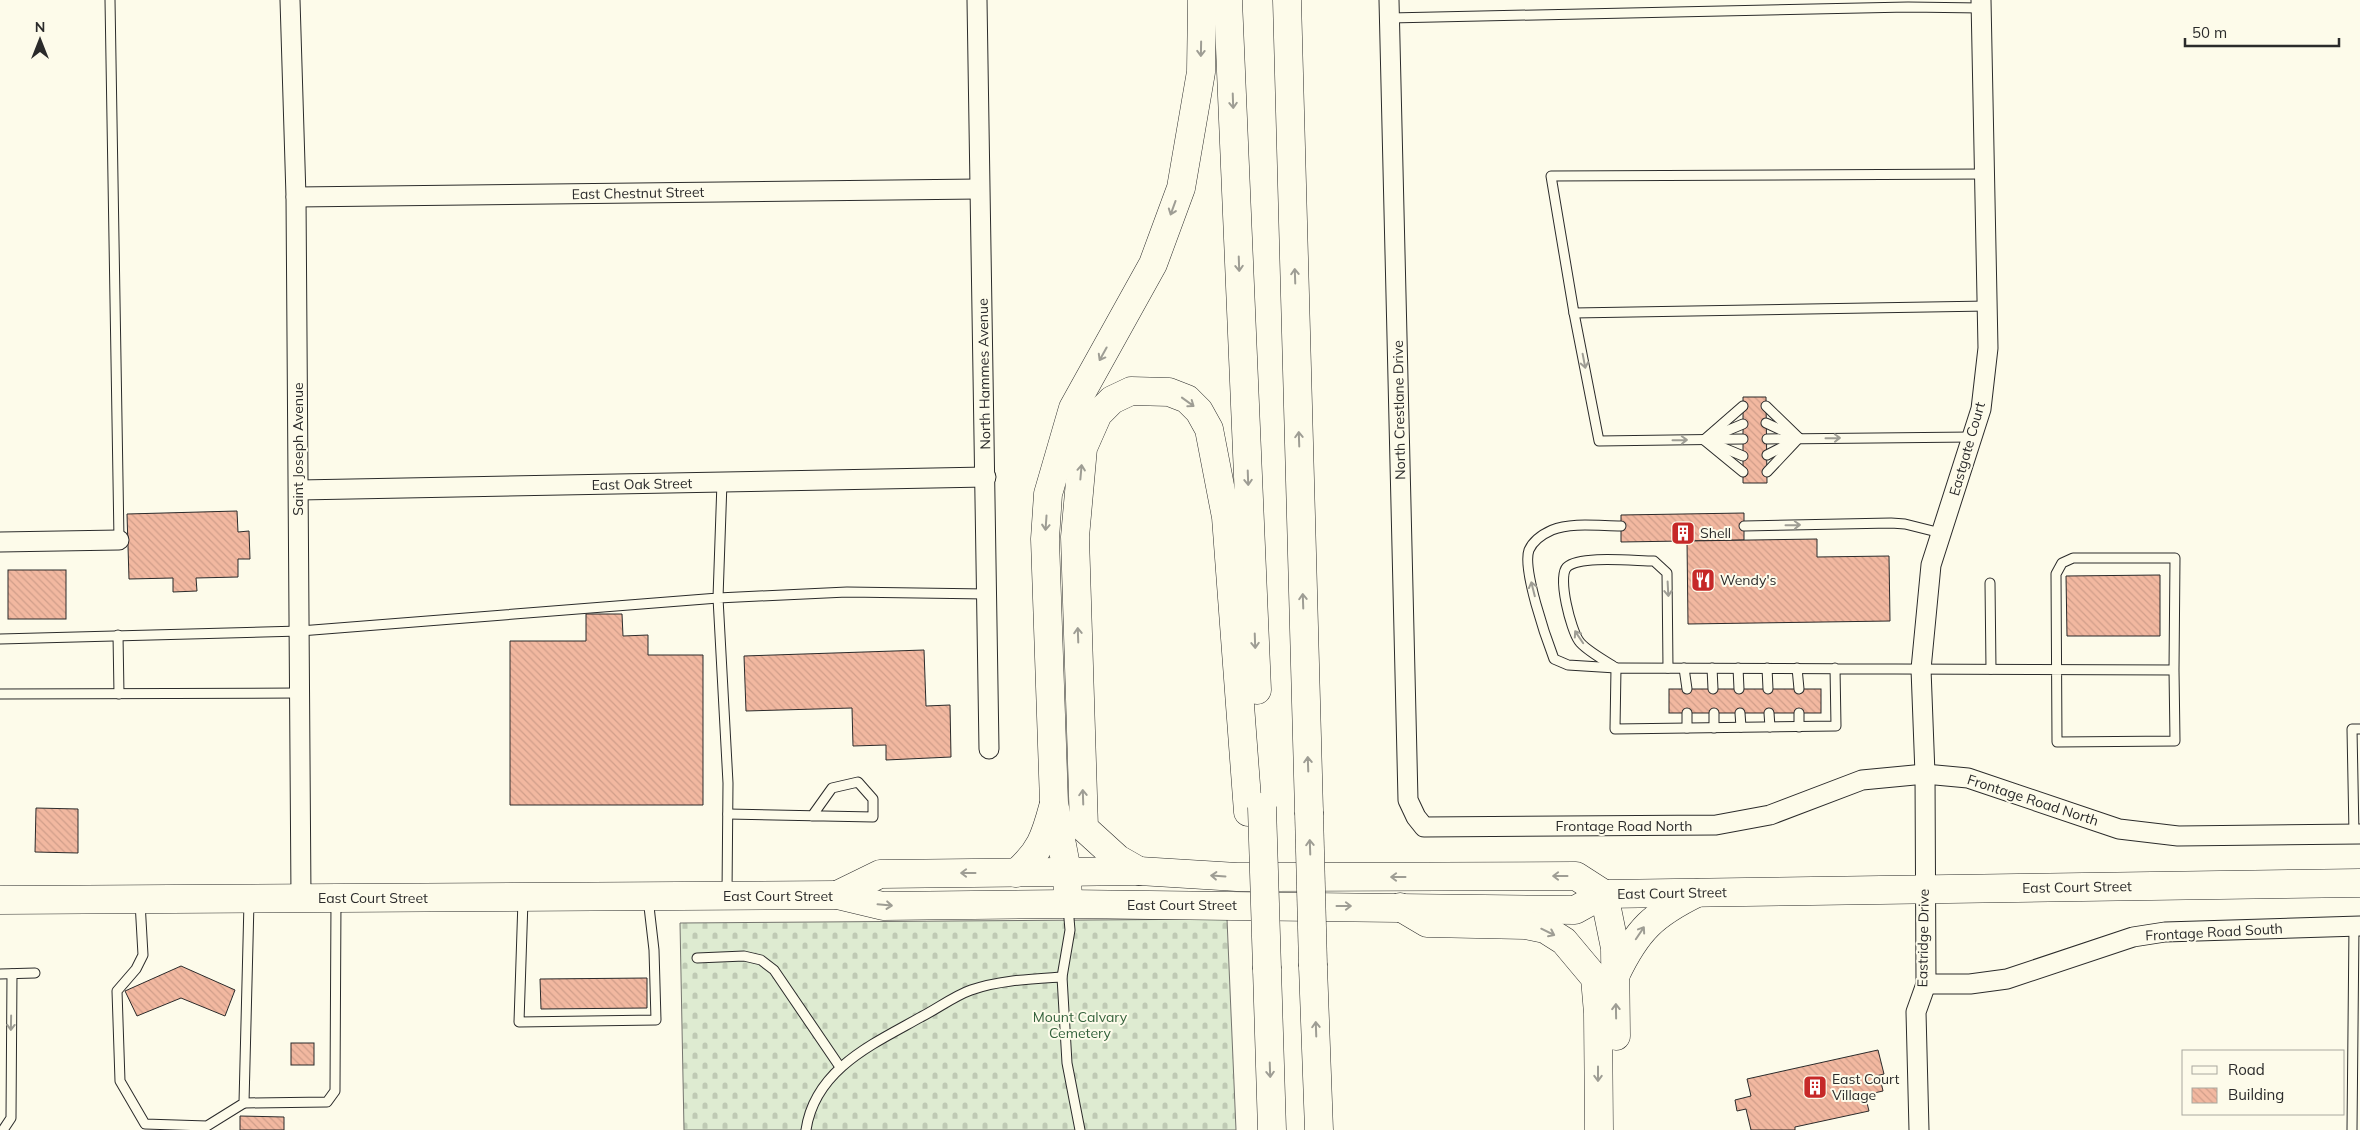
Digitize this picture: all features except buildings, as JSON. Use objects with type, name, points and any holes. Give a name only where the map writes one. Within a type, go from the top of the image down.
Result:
[{"type":"main road","points":[[1068,904],[1067,871],[1054,803],[1045,540],[1048,494],[1073,408],[1153,264],[1181,188],[1201,72],[1202,0]]},
{"type":"main road","points":[[1228,0],[1255,810]]},
{"type":"main road","points":[[1287,0],[1313,966],[1323,1130]]},
{"type":"main road","points":[[1067,871],[1084,828],[1075,537],[1083,448],[1098,414],[1112,400],[1131,391],[1169,392],[1186,399],[1199,411],[1209,429],[1226,516],[1266,933],[1272,1130]]},
{"type":"main road","points":[[1016,873],[1038,850],[1046,835],[1054,803]]},
{"type":"main road","points":[[1084,828],[1118,859],[1139,871]]},
{"type":"main road","points":[[837,895],[880,874],[1139,871],[1237,877],[1576,876],[1604,894],[1615,948],[1605,976],[1598,1013],[1599,1130]]},
{"type":"main road","name":"East Court Street","points":[[0,900],[837,895],[883,906],[1068,904],[1575,910],[1604,894],[2360,883]]},
{"type":"main road","points":[[1605,976],[1624,956],[1645,925],[1667,908],[1697,892]]},
{"type":"main road","points":[[1400,907],[1427,923],[1525,925],[1544,929],[1564,940],[1605,976],[1618,1130]]},
{"type":"main road","points":[[1318,1064],[1319,1130]]},
{"type":"street","name":"Saint Joseph Avenue","points":[[290,0],[296,197],[301,898]]},
{"type":"street","name":"North Hammes Avenue","points":[[977,0],[989,748]]},
{"type":"street","name":"Eastgate Court","points":[[1925,774],[1921,669],[1931,565],[1981,408],[1987,356],[1988,306],[1981,4]]},
{"type":"street","name":"North Crestlane Drive","points":[[1389,9],[1408,800],[1416,818]]},
{"type":"street","name":"East Chestnut Street","points":[[296,197],[979,189]]},
{"type":"street","name":"East Oak Street","points":[[298,490],[986,477]]},
{"type":"street","points":[[0,542],[119,540]]},
{"type":"street","name":"Frontage Road North","points":[[1416,818],[1424,827],[1716,825],[1770,815],[1862,780],[1925,774],[1968,778],[2119,829],[2178,836],[2357,834]]},
{"type":"street","name":"Eastridge Drive","points":[[1919,1130],[1916,1012],[1926,984],[1924,889],[1925,774]]},
{"type":"street","name":"Frontage Road South","points":[[1926,984],[1970,984],[2008,979],[2133,937],[2165,932],[2357,926]]},
{"type":"lane","points":[[110,0],[119,540]]},
{"type":"lane","points":[[1389,9],[1908,7],[1981,4]]},
{"type":"lane","points":[[1743,439],[1600,441],[1574,313],[1551,176],[1985,174]]},
{"type":"lane","points":[[1574,313],[1988,306]]},
{"type":"lane","points":[[1704,440],[1743,406]]},
{"type":"lane","points":[[1766,406],[1799,438]]},
{"type":"lane","points":[[1766,423],[1799,438]]},
{"type":"lane","points":[[1704,440],[1743,424]]},
{"type":"lane","points":[[1767,439],[1972,437]]},
{"type":"lane","points":[[1767,455],[1799,438]]},
{"type":"lane","points":[[1767,472],[1799,438]]},
{"type":"lane","points":[[1704,440],[1743,456]]},
{"type":"lane","points":[[1704,440],[1743,472]]},
{"type":"lane","points":[[722,482],[718,598],[728,814],[727,896]]},
{"type":"lane","points":[[1744,526],[1891,523],[1905,524],[1941,533]]},
{"type":"lane","points":[[1621,526],[1574,526],[1553,530],[1538,538],[1529,551],[1528,568],[1545,634],[1554,659],[1568,665],[1616,668],[2174,670]]},
{"type":"lane","points":[[2073,558],[2175,558],[2174,670],[2175,741],[2057,742],[2056,574],[2062,563],[2073,558]]},
{"type":"lane","points":[[1616,668],[1579,641],[1571,624],[1562,577],[1567,567],[1581,560],[1654,561],[1667,573],[1668,668]]},
{"type":"lane","points":[[1990,583],[1991,669]]},
{"type":"lane","points":[[0,639],[300,631],[718,598],[847,592],[988,594]]},
{"type":"lane","points":[[118,636],[119,694]]},
{"type":"lane","points":[[1616,668],[1615,729],[1836,726],[1835,668]]},
{"type":"lane","points":[[1684,668],[1687,689]]},
{"type":"lane","points":[[1712,668],[1713,689]]},
{"type":"lane","points":[[1738,668],[1740,689]]},
{"type":"lane","points":[[1767,668],[1768,689]]},
{"type":"lane","points":[[1797,668],[1798,689]]},
{"type":"lane","points":[[0,694],[300,693]]},
{"type":"lane","points":[[1687,713],[1687,728]]},
{"type":"lane","points":[[1714,713],[1714,728]]},
{"type":"lane","points":[[1740,713],[1741,727]]},
{"type":"lane","points":[[1769,713],[1770,727]]},
{"type":"lane","points":[[1799,713],[1799,727]]},
{"type":"lane","points":[[2357,834],[2352,729],[2360,728]]},
{"type":"lane","points":[[728,814],[873,818],[873,799],[858,782],[832,788],[812,816]]},
{"type":"lane","points":[[523,897],[519,1022],[656,1020],[654,950],[648,896]]},
{"type":"lane","points":[[244,1103],[249,898]]},
{"type":"lane","points":[[140,899],[143,955],[136,969],[116,990],[120,1081],[145,1124],[207,1126],[244,1103],[327,1102],[334,1091],[336,898]]},
{"type":"lane","points":[[1068,904],[1070,930],[1062,976],[1066,1063],[1080,1130]]},
{"type":"lane","points":[[2352,1130],[2357,926]]},
{"type":"lane","points":[[697,958],[744,956],[761,960],[774,970],[840,1067]]},
{"type":"lane","points":[[0,974],[35,973]]},
{"type":"lane","points":[[3,1130],[10,1118],[12,974]]},
{"type":"lane","points":[[806,1130],[815,1101],[840,1067],[874,1044],[970,990],[999,983],[1062,976]]},
{"type":"green space","name":"Mount Calvary Cemetery","points":[[1227,919],[1236,1130],[684,1130],[680,923]]},
{"type":"place","name":"Shell","points":[[1683,533]]},
{"type":"place","name":"Wendy's","points":[[1703,580]]},
{"type":"place","name":"East Court Village","points":[[1815,1087]]}]
